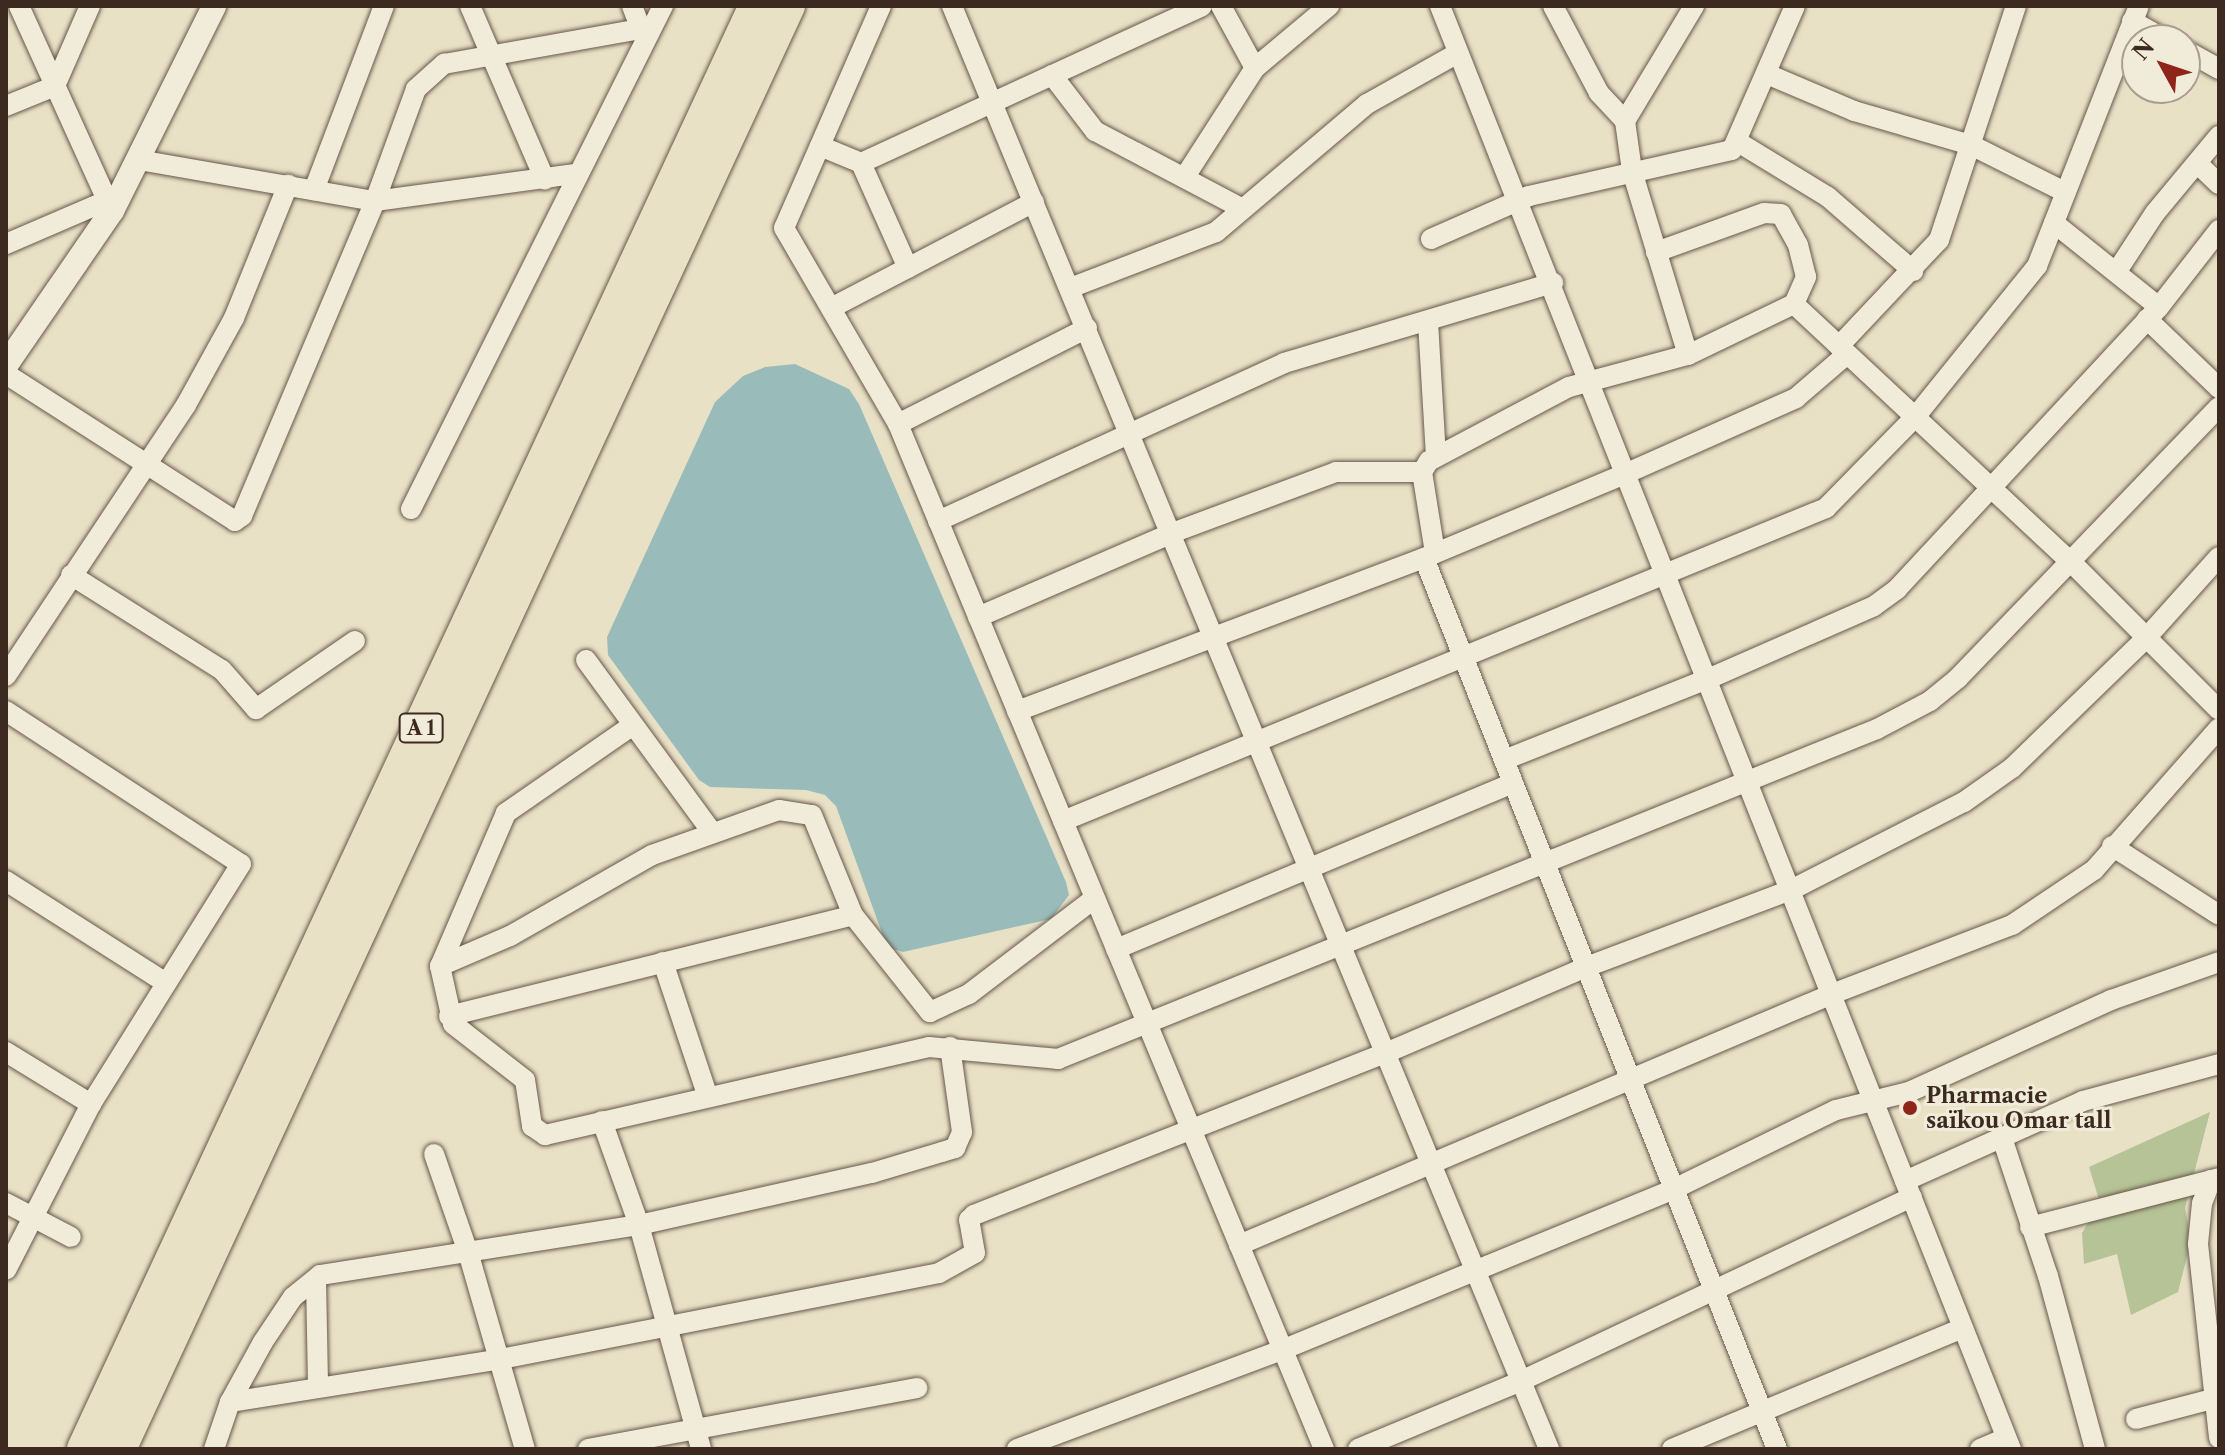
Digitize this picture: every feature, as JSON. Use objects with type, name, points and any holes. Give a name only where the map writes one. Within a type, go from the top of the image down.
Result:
[{"type":"highway","name":"A 1","points":[[85,1449],[757,6]]},
{"type":"highway","name":"A 1","points":[[118,1449],[787,6]]},
{"type":"street","points":[[19,6],[110,206]]},
{"type":"street","points":[[6,106],[55,86],[90,6]]},
{"type":"street","points":[[6,365],[139,160],[214,6]]},
{"type":"street","points":[[314,190],[384,6]]},
{"type":"street","points":[[470,6],[497,59],[545,180]]},
{"type":"street","points":[[632,6],[646,28]]},
{"type":"street","points":[[411,509],[646,28],[663,6]]},
{"type":"street","points":[[881,6],[784,228],[898,424],[1324,1449]]},
{"type":"street","points":[[952,6],[1434,1162],[1549,1449]]},
{"type":"street","points":[[861,163],[1202,6]]},
{"type":"street","points":[[1221,6],[1255,68]]},
{"type":"street","points":[[1186,175],[1255,68],[1329,6]]},
{"type":"street","points":[[1440,6],[1667,570],[2009,1444],[1980,1449]]},
{"type":"street","points":[[1553,6],[1599,93],[1625,121],[1632,171],[1688,355]]},
{"type":"street","points":[[1625,121],[1694,6]]},
{"type":"street","points":[[1431,239],[1521,203],[1529,196],[1732,150],[1795,6]]},
{"type":"street","points":[[1017,711],[1429,556],[1796,398],[1939,240],[1971,145],[2010,8]]},
{"type":"street","points":[[1063,821],[1667,570],[1826,508],[1916,416],[2020,292],[2037,266],[2063,191],[2136,14]]},
{"type":"street","points":[[6,374],[227,521],[242,516],[375,201],[416,89],[444,64],[497,59],[646,28]]},
{"type":"street","points":[[1070,288],[1186,247],[1216,232],[1239,207],[1367,104],[1458,53]]},
{"type":"street","points":[[2201,59],[2219,69]]},
{"type":"street","points":[[1767,74],[1854,111],[1971,145],[2063,191]]},
{"type":"street","points":[[1052,75],[1095,131],[1186,175],[1239,207]]},
{"type":"street","points":[[2117,271],[2155,213],[2219,136]]},
{"type":"street","points":[[1738,142],[1828,197],[1913,271]]},
{"type":"street","points":[[820,146],[861,163],[908,268]]},
{"type":"street","points":[[139,160],[375,201],[575,174]]},
{"type":"street","points":[[2198,164],[2219,184]]},
{"type":"street","points":[[6,676],[142,466],[186,405],[234,318],[288,185]]},
{"type":"street","points":[[831,308],[1034,202]]},
{"type":"street","points":[[6,244],[110,206]]},
{"type":"street","points":[[1656,252],[1764,213],[1781,214],[1798,245],[1806,277],[1794,304],[1688,355],[1569,387],[1436,456],[1422,472],[1429,556],[1463,657],[1777,1449]]},
{"type":"street","points":[[2054,223],[2117,271],[2219,388]]},
{"type":"street","points":[[1504,760],[1708,679],[1874,606],[1897,589],[2153,313],[2219,230]]},
{"type":"street","points":[[938,521],[1284,363],[1553,283]]},
{"type":"street","points":[[1794,304],[2073,564],[2219,710]]},
{"type":"street","points":[[1428,322],[1436,456]]},
{"type":"street","points":[[898,424],[1087,328]]},
{"type":"street","points":[[633,725],[506,813],[440,966],[453,1024],[525,1080],[534,1130],[551,1134],[707,1094],[929,1047],[1058,1059],[1877,729],[1930,701],[2073,564],[2219,407]]},
{"type":"street","points":[[978,617],[1172,533],[1336,472],[1422,472]]},
{"type":"street","points":[[230,1402],[496,1360],[939,1273],[975,1253],[969,1223],[974,1215],[1388,1052],[1586,967],[1791,890],[1964,802],[2012,768],[2148,636],[2219,557]]},
{"type":"street","points":[[71,575],[222,670],[256,709],[355,641]]},
{"type":"street","points":[[586,660],[712,832]]},
{"type":"street","points":[[6,711],[238,859],[241,869],[91,1104],[30,1215],[6,1270]]},
{"type":"street","points":[[1239,1245],[1832,994],[2012,925],[2094,870],[2219,728]]},
{"type":"street","points":[[1116,949],[1513,783]]},
{"type":"street","points":[[440,966],[510,936],[652,855],[779,810],[812,815],[853,915],[930,1012],[929,1047]]},
{"type":"street","points":[[2112,846],[2218,913]]},
{"type":"street","points":[[6,881],[166,983]]},
{"type":"street","points":[[930,1012],[969,994],[1095,898]]},
{"type":"street","points":[[449,1016],[853,915]]},
{"type":"street","points":[[663,962],[707,1094]]},
{"type":"street","points":[[1017,1449],[1282,1350],[1674,1189],[1836,1110],[1874,1105],[2111,1000],[2219,962]]},
{"type":"street","points":[[214,1449],[230,1402],[293,1297],[326,1274],[639,1225],[872,1173],[955,1148],[962,1132],[950,1047]]},
{"type":"street","points":[[6,1052],[91,1104]]},
{"type":"street","points":[[1358,1449],[1521,1381],[1714,1291],[2002,1138],[2083,1101],[2219,1064]]},
{"type":"street","points":[[602,1121],[639,1225],[698,1440]]},
{"type":"street","points":[[2002,1138],[2095,1449]]},
{"type":"street","points":[[434,1154],[468,1252],[496,1360],[525,1449]]},
{"type":"street","points":[[2030,1227],[2215,1179]]},
{"type":"street","points":[[2215,1179],[2202,1203],[2198,1238],[2212,1306],[2219,1438]]},
{"type":"street","points":[[6,1203],[71,1237]]},
{"type":"street","points":[[2198,1238],[2219,1231]]},
{"type":"street","points":[[316,1280],[318,1387]]},
{"type":"street","points":[[1672,1449],[1963,1328]]},
{"type":"street","points":[[588,1449],[698,1440],[917,1388]]},
{"type":"street","points":[[2136,1419],[2217,1391]]},
{"type":"green space","points":[[2210,1112],[2185,1208],[2191,1241],[2178,1292],[2131,1315],[2117,1254],[2084,1264],[2082,1233],[2100,1203],[2089,1167]]},
{"type":"water","points":[[795,364],[849,389],[859,404],[1066,882],[1069,895],[1051,919],[903,952],[887,947],[836,806],[825,795],[806,790],[710,787],[699,780],[608,655],[607,637],[715,402],[743,376],[765,367]]},
{"type":"place","name":"Pharmacie saïkou Omar tall","points":[[1910,1108]]}]
